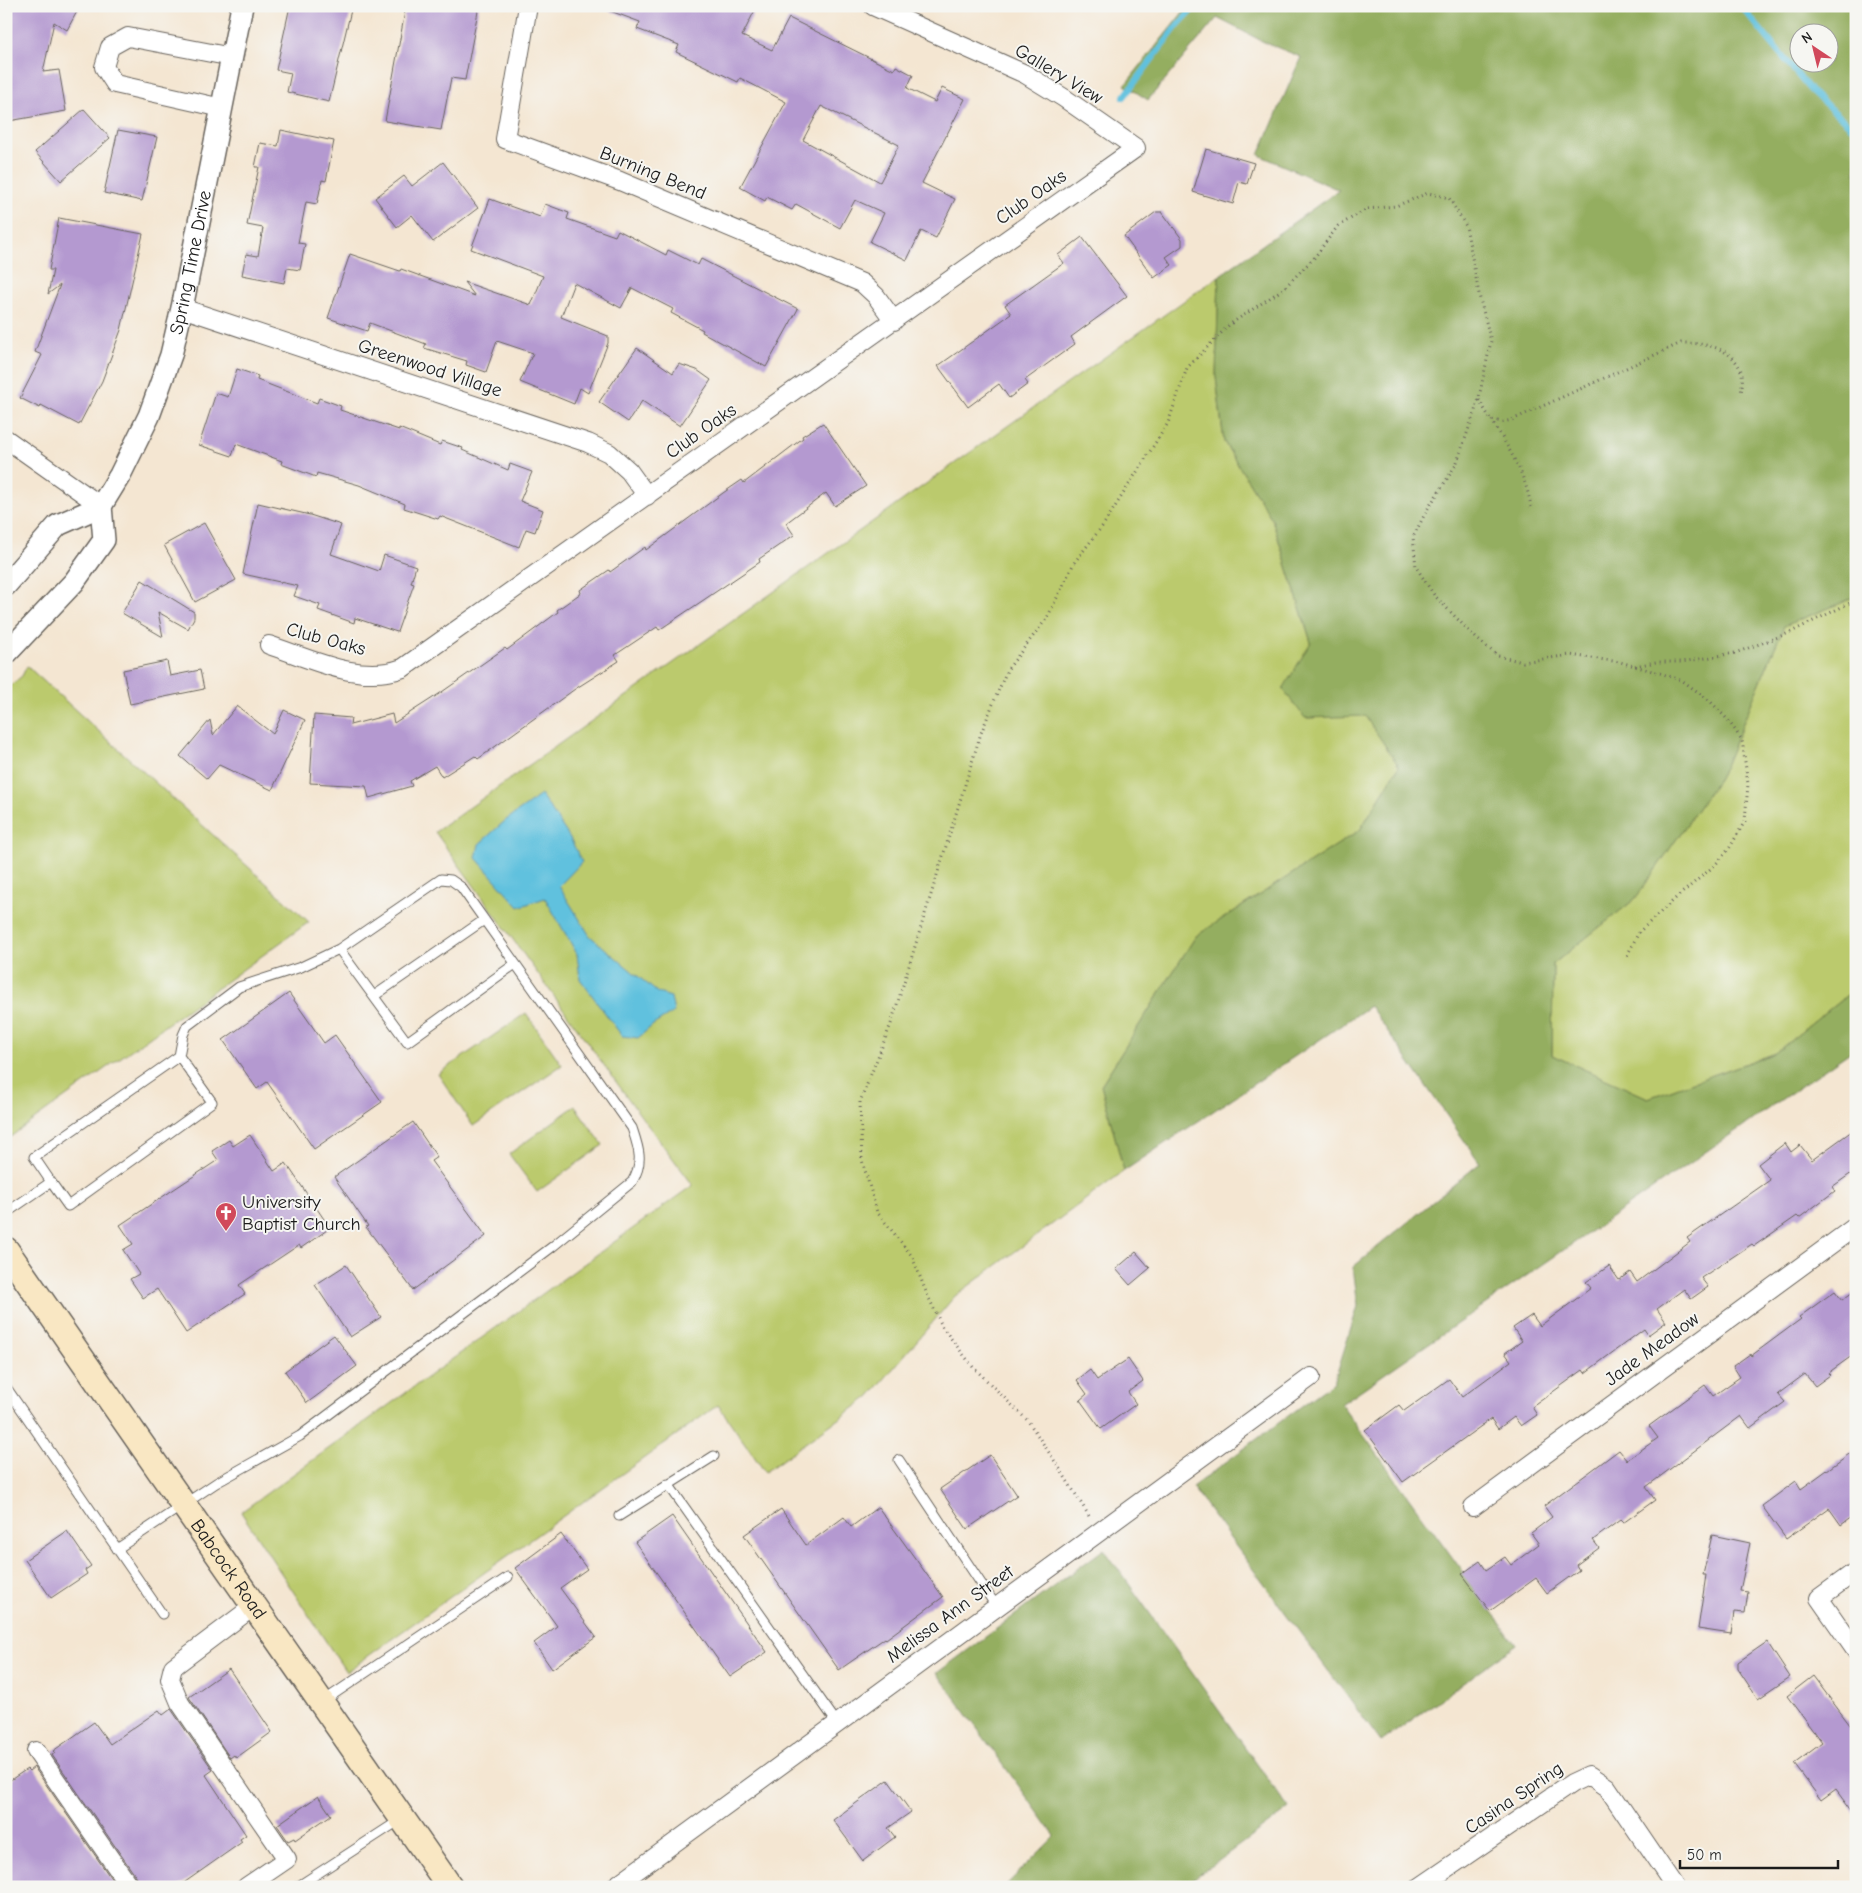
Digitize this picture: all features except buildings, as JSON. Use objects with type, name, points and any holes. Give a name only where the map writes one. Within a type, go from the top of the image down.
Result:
[{"type":"main road","name":"Babcock Road","points":[[6,1250],[322,1702],[446,1885]]},
{"type":"street","name":"Spring Time Drive","points":[[101,506],[120,475],[149,416],[171,355],[242,6]]},
{"type":"street","name":"Burning Bend","points":[[528,6],[505,139],[620,181],[862,283],[876,296],[894,321]]},
{"type":"street","name":"Gallery View","points":[[873,6],[1025,74],[1064,98],[1136,148]]},
{"type":"street","points":[[222,108],[115,84],[104,67],[110,46],[128,37],[232,57]]},
{"type":"street","name":"Club Oaks","points":[[269,645],[346,670],[374,674],[389,673],[403,668],[1136,148]]},
{"type":"street","name":"Greenwood Village","points":[[182,308],[588,443],[609,453],[629,471],[647,496]]},
{"type":"street","points":[[6,439],[101,506],[104,540],[74,582],[6,654]]},
{"type":"street","points":[[6,585],[58,525],[101,506]]},
{"type":"street","name":"Jade Meadow","points":[[1472,1507],[1856,1226]]},
{"type":"street","name":"Melissa Ann Street","points":[[614,1887],[1311,1376]]},
{"type":"street","points":[[1856,1571],[1819,1598],[1856,1651]]},
{"type":"street","points":[[246,1887],[287,1859],[180,1703],[170,1680],[173,1667],[254,1606]]},
{"type":"street","points":[[36,1751],[130,1887]]},
{"type":"street","name":"Casina Spring","points":[[1420,1887],[1572,1782],[1589,1775],[1607,1787],[1675,1887]]},
{"type":"lane","points":[[117,1549],[216,1483],[300,1436],[552,1247],[632,1182],[639,1171],[639,1157],[632,1128],[461,887],[452,880],[440,878],[339,949],[301,967],[239,987],[187,1026],[183,1035],[179,1056],[34,1157],[68,1206],[212,1102],[179,1056]]},
{"type":"lane","points":[[374,996],[484,920]]},
{"type":"lane","points":[[339,949],[406,1042],[515,964]]},
{"type":"lane","points":[[6,1213],[51,1182]]},
{"type":"lane","points":[[6,1387],[162,1614]]},
{"type":"lane","points":[[619,1516],[714,1456]]},
{"type":"lane","points":[[899,1460],[996,1606]]},
{"type":"lane","points":[[668,1484],[837,1723]]},
{"type":"lane","points":[[322,1702],[508,1578]]},
{"type":"lane","points":[[297,1887],[402,1818]]},
{"type":"path","points":[[1098,1532],[1060,1469],[1028,1422],[973,1367],[943,1328],[912,1256],[877,1212],[862,1160],[860,1102],[892,1024],[981,733],[1007,670],[1047,618],[1074,562],[1104,524],[1168,423],[1187,368],[1229,325],[1283,289],[1314,258],[1338,226],[1367,209],[1396,206],[1428,193],[1449,198],[1466,226],[1480,299],[1491,341],[1478,399],[1456,465],[1427,510],[1413,537],[1416,567],[1434,595],[1476,638],[1498,656],[1523,662],[1570,654],[1634,666],[1683,682],[1710,701],[1728,720],[1742,740],[1748,784],[1745,821],[1729,849],[1715,865],[1639,932],[1627,956]]},
{"type":"path","points":[[1491,420],[1503,422],[1512,420],[1681,343],[1701,343],[1721,349],[1737,362],[1742,376],[1741,393]]},
{"type":"path","points":[[1478,399],[1519,466],[1528,488],[1531,506]]},
{"type":"path","points":[[1634,666],[1656,662],[1682,662],[1736,653],[1789,632],[1856,600]]},
{"type":"green space","points":[[1188,6],[1856,6],[1856,597],[1784,626],[1721,775],[1635,899],[1553,964],[1552,1055],[1648,1098],[1775,1053],[1856,988],[1856,1048],[1341,1404],[1516,1645],[1381,1742],[1192,1487],[1334,1382],[1358,1306],[1353,1267],[1480,1163],[1370,1006],[1124,1171],[1101,1085],[1196,936],[1360,830],[1399,766],[1365,716],[1305,718],[1283,689],[1311,642],[1272,519],[1224,442],[1216,377],[1219,276],[1339,190],[1259,155],[1301,57],[1266,43],[1217,18],[1148,100],[1125,85]]},
{"type":"green space","points":[[1219,276],[1216,377],[1224,442],[1272,519],[1311,642],[1306,718],[1365,715],[1399,766],[1360,830],[1196,936],[1101,1085],[1124,1171],[955,1296],[869,1397],[765,1472],[718,1405],[346,1672],[241,1512],[693,1185],[435,832]]},
{"type":"green space","points":[[1856,597],[1856,988],[1775,1053],[1648,1098],[1552,1055],[1553,964],[1635,899],[1721,775],[1784,626]]},
{"type":"green space","points":[[27,666],[309,922],[6,1140],[6,689],[22,676]]},
{"type":"green space","points":[[526,1013],[562,1065],[473,1126],[438,1074]]},
{"type":"green space","points":[[575,1106],[603,1145],[537,1192],[509,1154]]},
{"type":"green space","points":[[1104,1549],[1289,1809],[1182,1887],[1004,1887],[1055,1836],[937,1673]]},
{"type":"water","points":[[541,795],[570,838],[582,862],[559,886],[590,936],[658,993],[671,997],[674,1012],[653,1025],[638,1038],[622,1036],[580,979],[577,954],[545,898],[519,907],[476,858],[479,844],[506,820]]},
{"type":"waterway","points":[[1124,97],[1178,25],[1196,6]]},
{"type":"waterway","points":[[1363,6],[1402,8],[1424,6]]},
{"type":"waterway","points":[[1741,6],[1811,91],[1856,131]]},
{"type":"place","name":"University Baptist Church","points":[[226,1232]]}]
